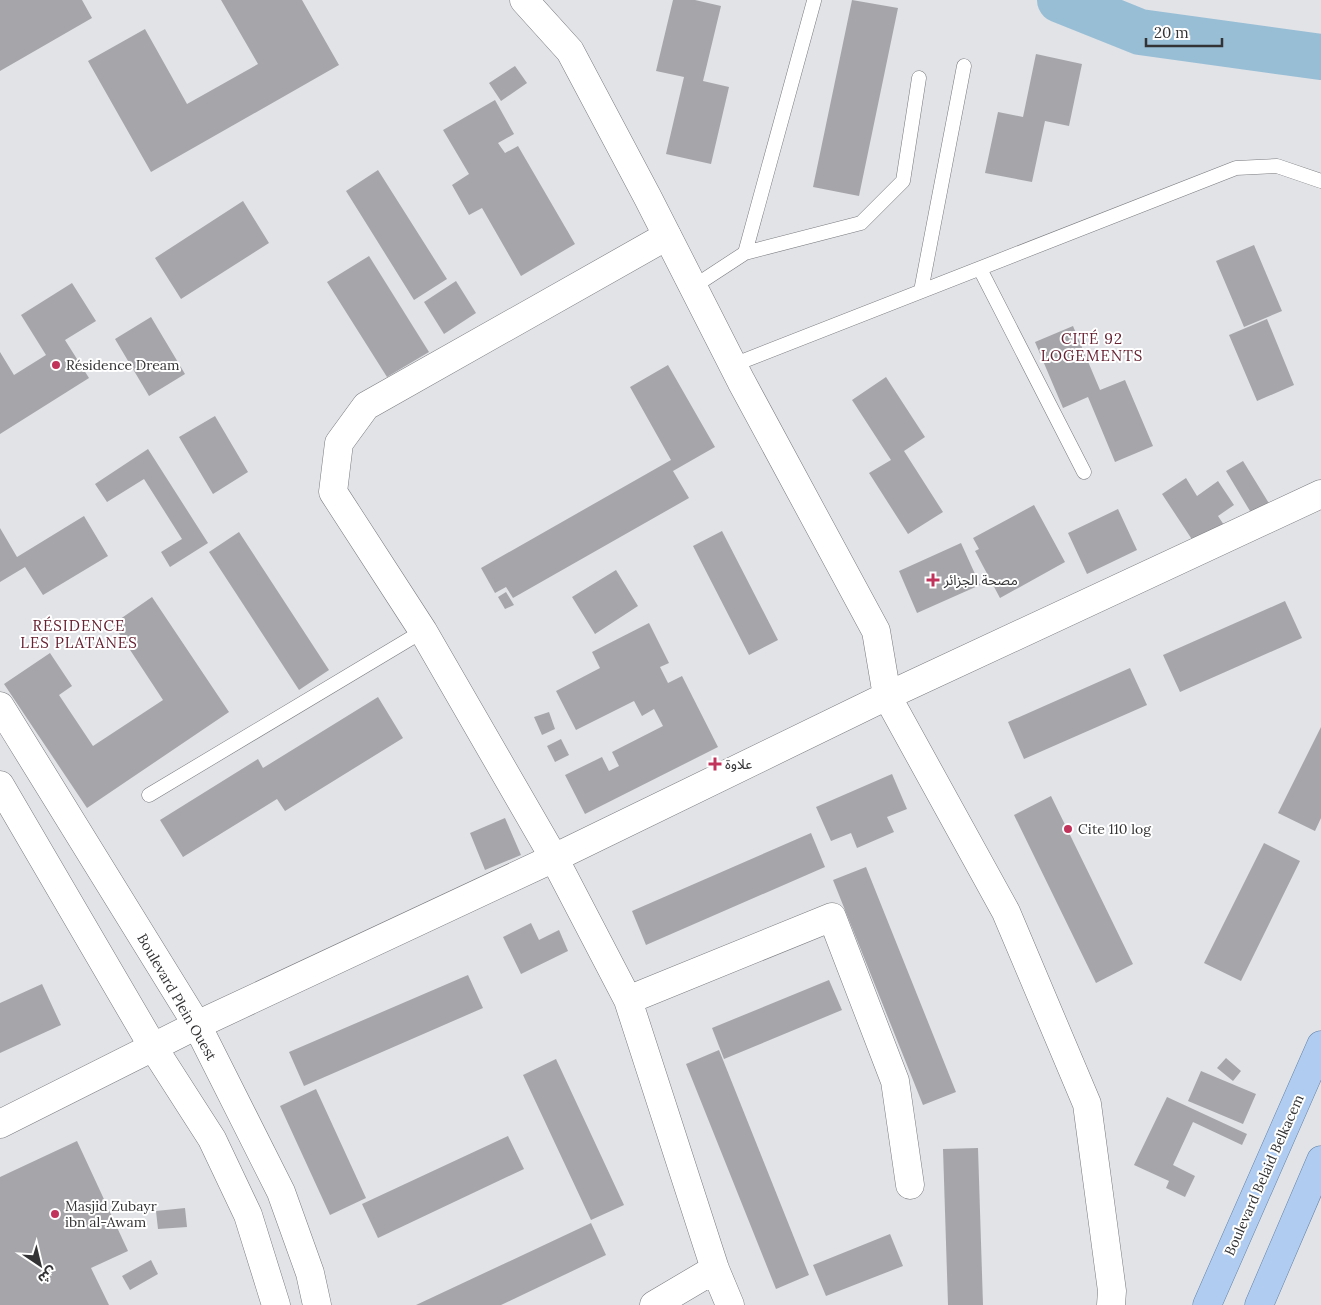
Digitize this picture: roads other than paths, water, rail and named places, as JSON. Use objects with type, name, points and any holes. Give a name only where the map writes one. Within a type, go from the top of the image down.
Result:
[{"type":"main road","name":"Boulevard Belaid Belkacem","points":[[1207,1305],[1321,1045]]},
{"type":"main road","points":[[1260,1305],[1321,1160]]},
{"type":"street","points":[[524,0],[570,51],[733,366],[876,631],[887,696],[1006,912],[1087,1104],[1112,1291],[1111,1305]]},
{"type":"street","points":[[667,236],[366,406],[339,443],[333,492],[423,631],[554,858],[628,1000],[715,1269],[730,1305]]},
{"type":"street","points":[[0,1124],[197,1025],[554,858],[887,696],[1321,494]]},
{"type":"street","name":"Boulevard Plein Ouest","points":[[0,706],[197,1025],[282,1192],[310,1273],[317,1305]]},
{"type":"street","points":[[0,785],[153,1046],[212,1138],[248,1216],[276,1305]]},
{"type":"street","points":[[628,1000],[832,917],[895,1081],[910,1185]]},
{"type":"street","points":[[654,1305],[715,1269]]},
{"type":"lane","points":[[745,253],[814,1]]},
{"type":"lane","points":[[921,291],[964,66]]},
{"type":"lane","points":[[693,287],[745,253],[861,223],[903,181],[919,78]]},
{"type":"lane","points":[[733,366],[1236,168],[1278,166],[1321,181]]},
{"type":"lane","points":[[980,269],[1084,472]]},
{"type":"lane","points":[[149,795],[423,631]]},
{"type":"waterway","points":[[1060,0],[1140,32],[1321,57]]},
{"type":"place","name":"Résidence Dream","points":[[56,365]]},
{"type":"place","name":"مصحة الجزائر","points":[[933,580]]},
{"type":"place","name":"علاوة","points":[[715,764]]},
{"type":"place","name":"Cite 110 log","points":[[1068,829]]},
{"type":"place","name":"Masjid Zubayr ibn al-Awam","points":[[55,1214]]},
{"type":"district","name":"CITÉ 92 LOGEMENTS","points":[[1092,348]]},
{"type":"district","name":"RÉSIDENCE LES PLATANES","points":[[79,634]]}]
